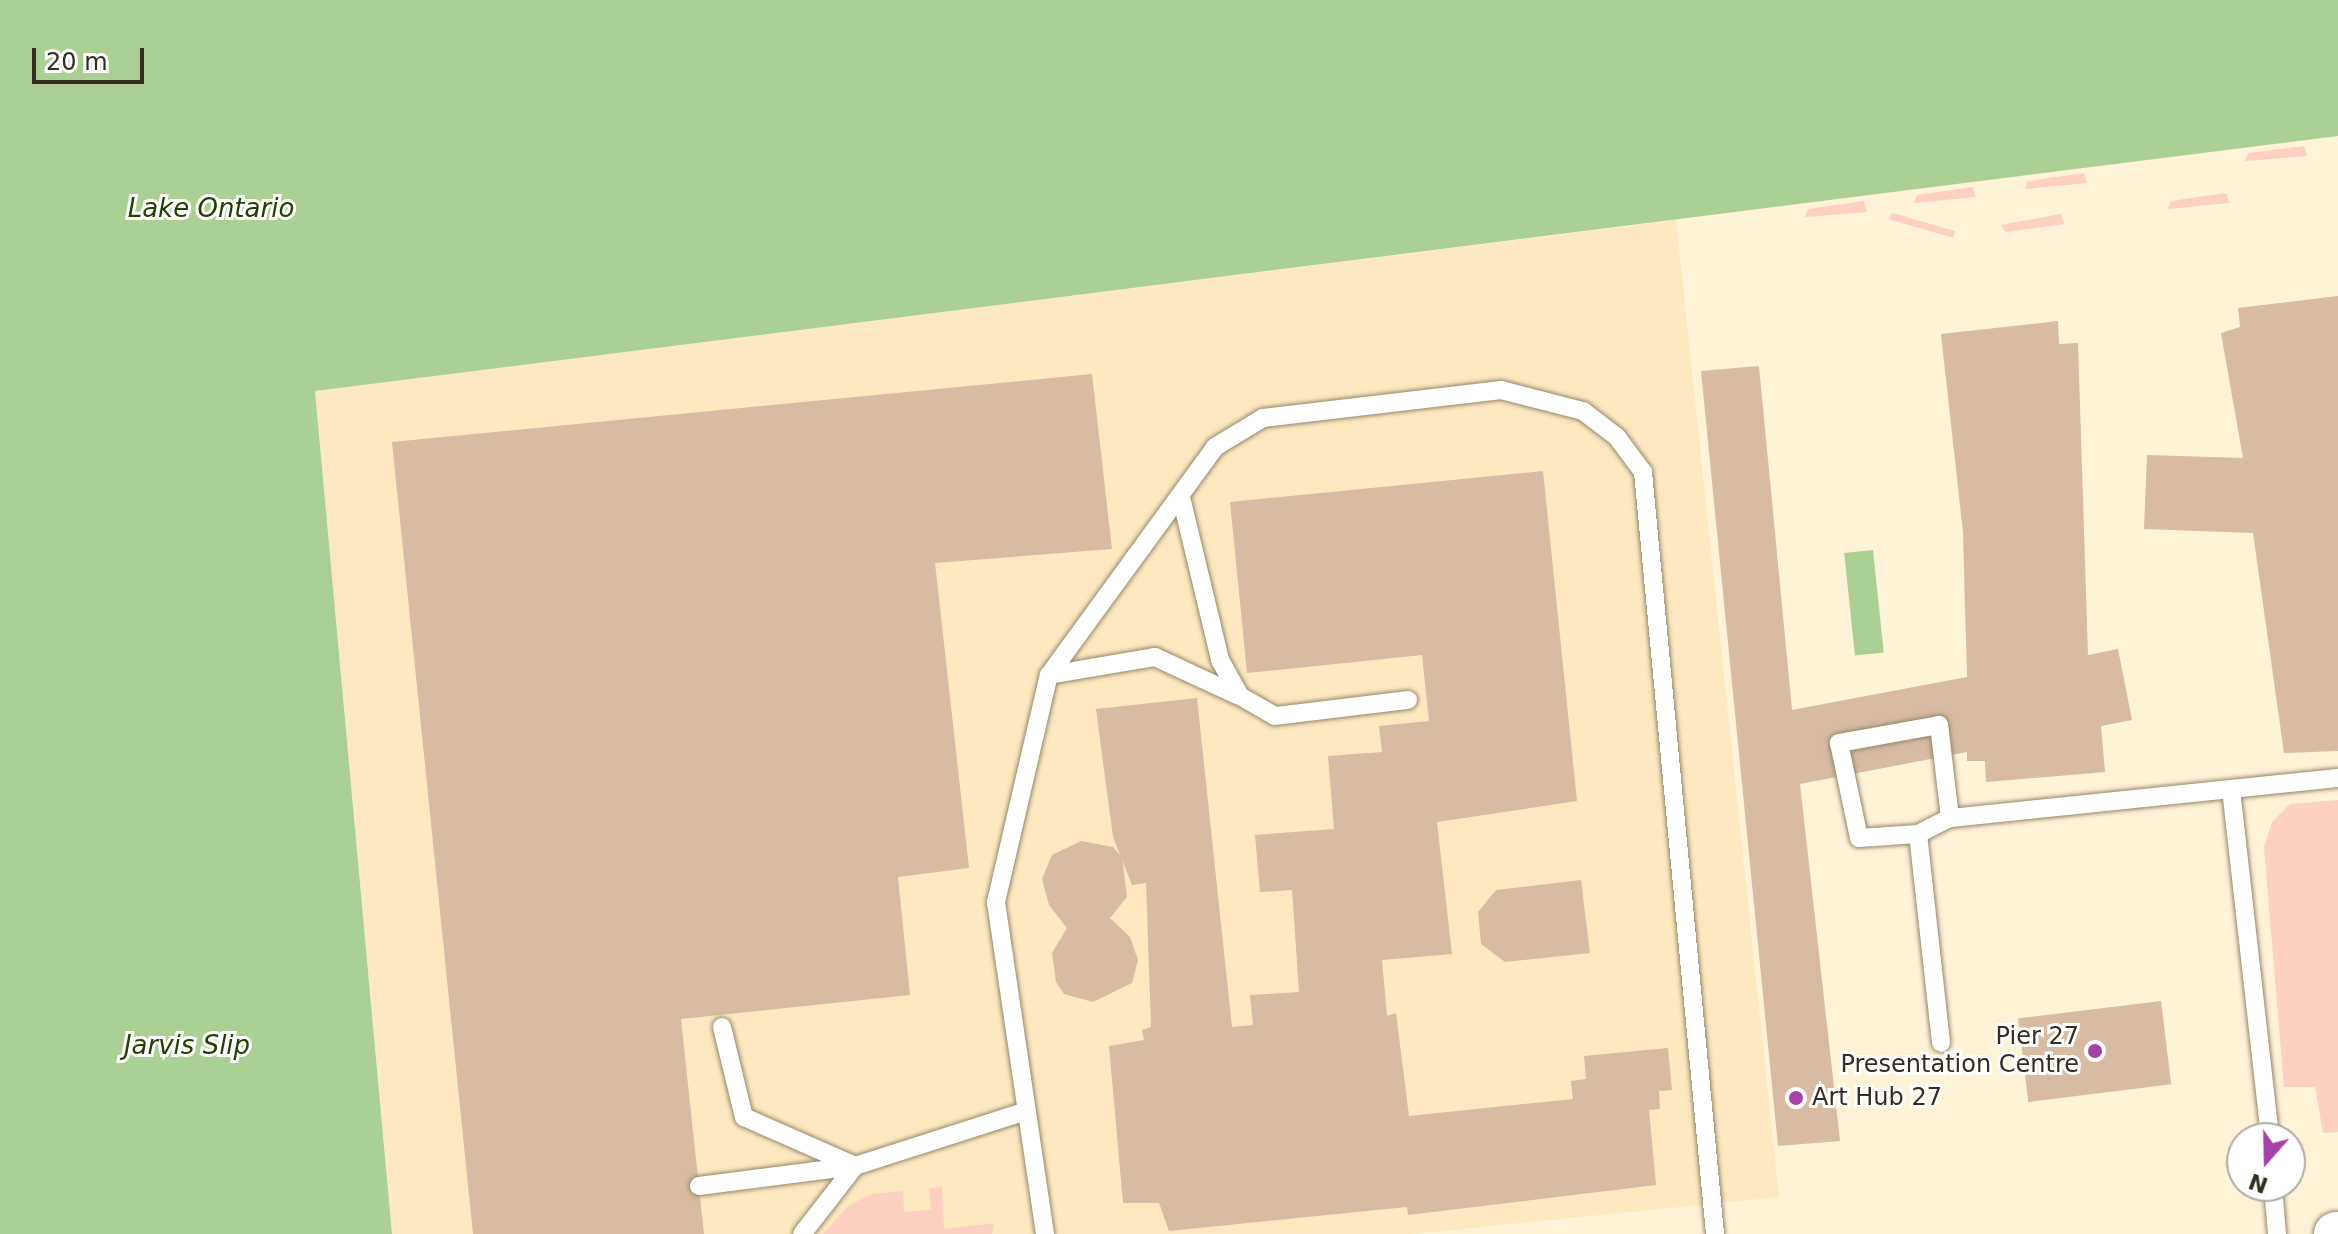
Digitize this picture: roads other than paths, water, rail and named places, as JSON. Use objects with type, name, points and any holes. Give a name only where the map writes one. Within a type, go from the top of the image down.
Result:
[{"type":"lane","points":[[1045,1234],[996,902],[1049,675],[1215,447],[1263,418],[1501,390],[1543,395],[1583,411],[1617,437],[1643,472],[1715,1234]]},
{"type":"lane","points":[[1181,497],[1220,660],[1240,696]]},
{"type":"lane","points":[[1049,675],[1155,657],[1240,696],[1275,716],[1408,700]]},
{"type":"lane","points":[[1950,818],[1939,725],[1839,743],[1859,838],[1918,834],[1950,818],[2338,778]]},
{"type":"lane","points":[[2231,789],[2268,1122]]},
{"type":"lane","points":[[1918,834],[1941,1043]]},
{"type":"lane","points":[[722,1027],[744,1117],[855,1166]]},
{"type":"lane","points":[[699,1186],[855,1166],[1026,1111]]},
{"type":"lane","points":[[802,1234],[855,1166]]},
{"type":"lane","points":[[2274,1202],[2277,1234]]},
{"type":"water","name":"Lake Ontario","points":[[0,0],[2338,0],[2338,136],[315,391],[392,1234],[0,1234]]},
{"type":"water","points":[[1873,550],[1884,652],[1855,655],[1844,553]]},
{"type":"place","name":"Pier 27 Presentation Centre","points":[[2095,1051]]},
{"type":"place","name":"Art Hub 27","points":[[1796,1098]]},
{"type":"water label","name":"Jarvis Slip","points":[[187,1046]]}]
